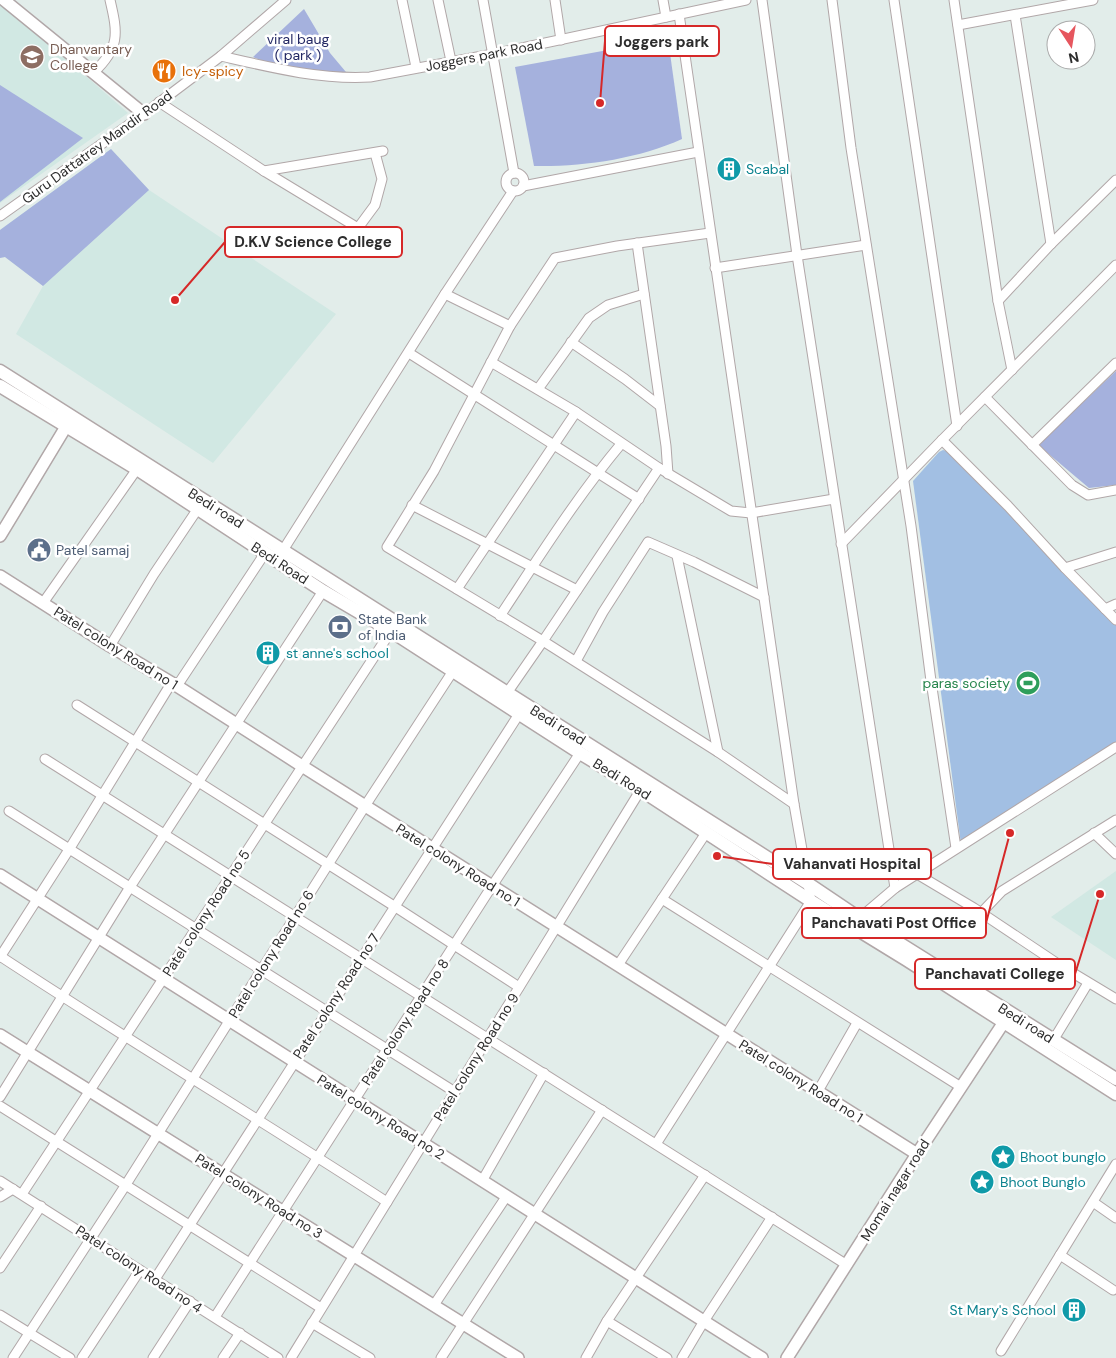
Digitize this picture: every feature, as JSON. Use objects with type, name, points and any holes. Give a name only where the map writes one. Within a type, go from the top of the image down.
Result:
[{"type":"main road","name":"Bedi road","points":[[0,371],[70,422],[280,555],[320,575],[507,693],[643,786],[807,883],[855,922],[1116,1079]]},
{"type":"main road","name":"Bedi Road","points":[[2,391],[70,422],[197,510],[265,553],[280,555],[323,590],[392,631],[580,753],[643,786],[706,833],[811,901],[855,922],[1004,1022],[1116,1094]]},
{"type":"street","points":[[4,0],[144,114]]},
{"type":"street","points":[[93,73],[107,60],[114,47],[116,32],[110,0]]},
{"type":"street","name":"Guru Dattatrey Mandir Road","points":[[0,216],[144,114],[220,56],[286,0]]},
{"type":"street","points":[[402,0],[416,67]]},
{"type":"street","points":[[438,0],[451,61]]},
{"type":"street","points":[[484,0],[514,172]]},
{"type":"street","points":[[555,0],[561,40]]},
{"type":"street","points":[[663,0],[666,17]]},
{"type":"street","name":"Joggers park Road","points":[[220,56],[296,72],[351,78],[370,77],[493,54],[746,0]]},
{"type":"street","points":[[762,0],[797,255],[895,888]]},
{"type":"street","points":[[832,0],[850,139],[904,478],[956,848]]},
{"type":"street","points":[[894,0],[957,426]]},
{"type":"street","points":[[954,0],[998,301],[1012,370]]},
{"type":"street","points":[[958,25],[1093,0]]},
{"type":"street","points":[[656,1144],[725,1033],[811,901],[794,804],[678,14]]},
{"type":"street","points":[[1015,15],[1051,244]]},
{"type":"street","points":[[159,102],[264,171],[358,228],[375,205],[382,179],[379,152],[264,171]]},
{"type":"street","points":[[514,172],[509,175],[505,182],[507,188],[513,191],[519,190],[523,186],[698,152]]},
{"type":"street","points":[[514,172],[522,176],[523,186]]},
{"type":"street","points":[[998,301],[1051,244],[1116,180]]},
{"type":"street","points":[[280,555],[445,294],[513,191]]},
{"type":"street","points":[[710,232],[555,258],[510,326],[434,471],[387,547],[576,661],[718,752],[794,804]]},
{"type":"street","points":[[637,243],[666,446],[668,474]]},
{"type":"street","points":[[715,268],[866,245]]},
{"type":"street","points":[[841,544],[1116,265]]},
{"type":"street","points":[[445,294],[510,326]]},
{"type":"street","points":[[538,389],[589,318],[608,305],[644,294]]},
{"type":"street","points":[[570,342],[625,379],[660,406]]},
{"type":"street","points":[[409,353],[639,499]]},
{"type":"street","points":[[490,362],[576,412],[621,444],[731,511],[751,513],[834,499]]},
{"type":"street","points":[[1032,445],[1116,363]]},
{"type":"street","points":[[986,397],[1072,485],[1088,495],[1116,490]]},
{"type":"street","points":[[457,589],[576,412]]},
{"type":"street","points":[[0,536],[70,422]]},
{"type":"street","points":[[942,440],[1008,506],[1116,620]]},
{"type":"street","points":[[500,616],[598,472],[621,444]]},
{"type":"street","points":[[507,693],[659,468]]},
{"type":"street","points":[[42,602],[137,469]]},
{"type":"street","points":[[412,505],[577,590]]},
{"type":"street","points":[[110,646],[154,574],[197,510]]},
{"type":"street","points":[[576,661],[603,612],[648,542],[694,562],[764,598]]},
{"type":"street","points":[[1065,568],[1116,552]]},
{"type":"street","points":[[265,553],[134,742],[70,848],[0,957],[387,1202]]},
{"type":"street","points":[[678,556],[718,752]]},
{"type":"street","name":"Patel colony Road no 1","points":[[0,576],[110,646],[175,684],[431,848],[917,1154]]},
{"type":"street","points":[[0,1098],[130,887],[323,590]]},
{"type":"street","points":[[1105,609],[1116,604]]},
{"type":"street","name":"Patel colony Road no 5","points":[[22,1194],[392,631]]},
{"type":"street","name":"Patel colony Road no 6","points":[[13,1358],[125,1186],[365,806],[453,671]]},
{"type":"street","points":[[77,705],[519,987]]},
{"type":"street","name":"Patel colony Road no 7","points":[[155,1279],[519,714]]},
{"type":"street","points":[[855,922],[895,888],[1116,747]]},
{"type":"street","name":"Patel colony Road no 8","points":[[215,1318],[492,886],[580,753]]},
{"type":"street","points":[[45,759],[847,1265]]},
{"type":"street","name":"Patel colony Road no 9","points":[[291,1358],[643,786]]},
{"type":"street","points":[[9,811],[388,1048],[455,1092]]},
{"type":"street","points":[[980,913],[1002,891],[1116,820]]},
{"type":"street","points":[[1094,832],[1116,854]]},
{"type":"street","points":[[618,965],[706,833]]},
{"type":"street","points":[[917,874],[1116,999]]},
{"type":"street","name":"Patel colony Road no 2","points":[[0,875],[762,1358]]},
{"type":"street","points":[[662,899],[961,1087]]},
{"type":"street","points":[[1054,1040],[1088,983]]},
{"type":"street","name":"Momai nagar road","points":[[787,1358],[1004,1022]]},
{"type":"street","points":[[818,1091],[857,1023]]},
{"type":"street","name":"Patel colony Road no 3","points":[[0,1035],[518,1358]]},
{"type":"street","points":[[482,1181],[544,1074]]},
{"type":"street","points":[[0,1106],[321,1308]]},
{"type":"street","points":[[441,1358],[602,1110]]},
{"type":"street","points":[[1001,1352],[1116,1164]]},
{"type":"street","points":[[586,1358],[608,1321],[705,1175]]},
{"type":"street","name":"Patel colony Road no 4","points":[[0,1181],[278,1358]]},
{"type":"street","points":[[0,1197],[13,1189]]},
{"type":"street","points":[[434,1305],[506,1196]]},
{"type":"street","points":[[1093,1202],[1116,1218]]},
{"type":"street","points":[[0,1268],[41,1206]]},
{"type":"street","points":[[682,1358],[772,1217]]},
{"type":"street","points":[[1060,1255],[1113,1290]]},
{"type":"street","points":[[82,1358],[140,1270]]},
{"type":"street","points":[[153,1358],[190,1301]]},
{"type":"street","points":[[0,1315],[70,1358]]},
{"type":"street","points":[[608,1321],[667,1358]]},
{"type":"street","points":[[312,1323],[370,1358]]},
{"type":"street","points":[[224,1358],[240,1333]]},
{"type":"shaded area","name":"Dhanvantary College","points":[[0,1],[128,113],[0,203]]},
{"type":"shaded area","points":[[111,149],[149,190],[336,314],[213,463],[16,334],[43,286],[5,257],[0,258],[0,230]]},
{"type":"shaded area","name":"paras society","points":[[943,450],[950,452],[1116,621],[1116,745],[961,844],[913,481]]},
{"type":"shaded area","points":[[1116,871],[1116,960],[1051,917]]},
{"type":"green space","name":"viral baug ( park )","points":[[304,9],[330,53],[351,78],[284,69],[253,57]]},
{"type":"green space","points":[[668,39],[682,139],[628,157],[571,165],[534,166],[515,67]]},
{"type":"green space","points":[[0,85],[83,138],[0,202]]},
{"type":"green space","points":[[111,149],[149,190],[43,286],[5,257],[0,258],[0,230]]},
{"type":"green space","points":[[1116,371],[1116,485],[1089,488],[1038,445]]},
{"type":"place","name":"Dhanvantary College","points":[[32,57]]},
{"type":"place","name":"Icy-spicy","points":[[164,71]]},
{"type":"place","name":"Joggers park","points":[[600,103]]},
{"type":"place","name":"Scabal","points":[[729,169]]},
{"type":"place","name":"D.K.V Science College","points":[[175,300]]},
{"type":"place","name":"Patel samaj","points":[[39,550]]},
{"type":"place","name":"State Bank of India","points":[[340,627]]},
{"type":"place","name":"st anne's school","points":[[268,653]]},
{"type":"place","name":"paras society","points":[[1028,683]]},
{"type":"place","name":"Panchavati Post Office","points":[[1010,833]]},
{"type":"place","name":"Vahanvati Hospital","points":[[717,856]]},
{"type":"place","name":"Panchavati College","points":[[1100,894]]},
{"type":"place","name":"Bhoot bunglo","points":[[1003,1157]]},
{"type":"place","name":"Bhoot Bunglo","points":[[982,1182]]},
{"type":"place","name":"St Mary's School","points":[[1074,1310]]}]
